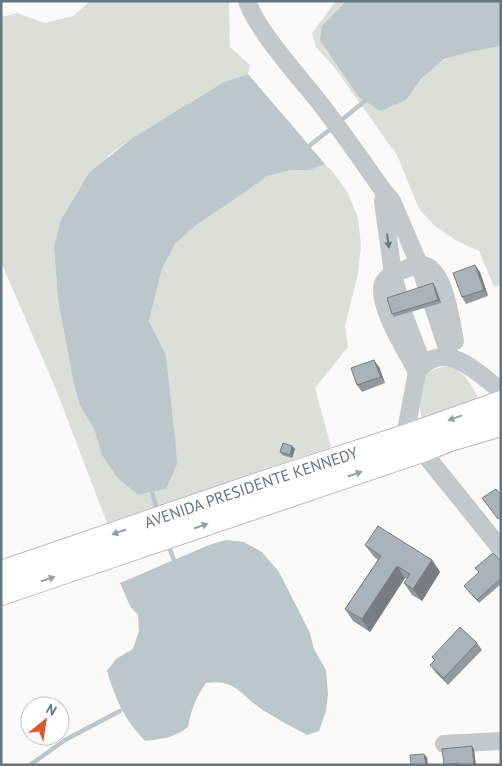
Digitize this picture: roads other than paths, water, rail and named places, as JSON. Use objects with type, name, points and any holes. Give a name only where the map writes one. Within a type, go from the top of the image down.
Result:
[{"type":"main road","name":"AVENIDA PRESIDENTE KENNEDY","points":[[1,572],[501,402]]},
{"type":"main road","name":"AVENIDA PRESIDENTE KENNEDY","points":[[1,594],[450,440],[501,425]]},
{"type":"street","points":[[247,1],[250,11],[272,42],[342,132],[384,193],[392,201],[419,264],[455,359]]},
{"type":"street","points":[[384,193],[383,202],[393,274],[420,368],[405,436]]},
{"type":"street","points":[[393,274],[419,264]]},
{"type":"street","points":[[420,368],[431,359],[441,356],[455,359],[501,392]]},
{"type":"street","points":[[422,451],[501,549]]},
{"type":"street","points":[[444,744],[501,741]]},
{"type":"waterway","points":[[339,122],[365,101]]},
{"type":"waterway","points":[[309,146],[333,127]]},
{"type":"waterway","points":[[152,492],[157,510]]},
{"type":"waterway","points":[[168,545],[174,560]]},
{"type":"waterway","points":[[30,765],[65,740],[120,711]]}]
